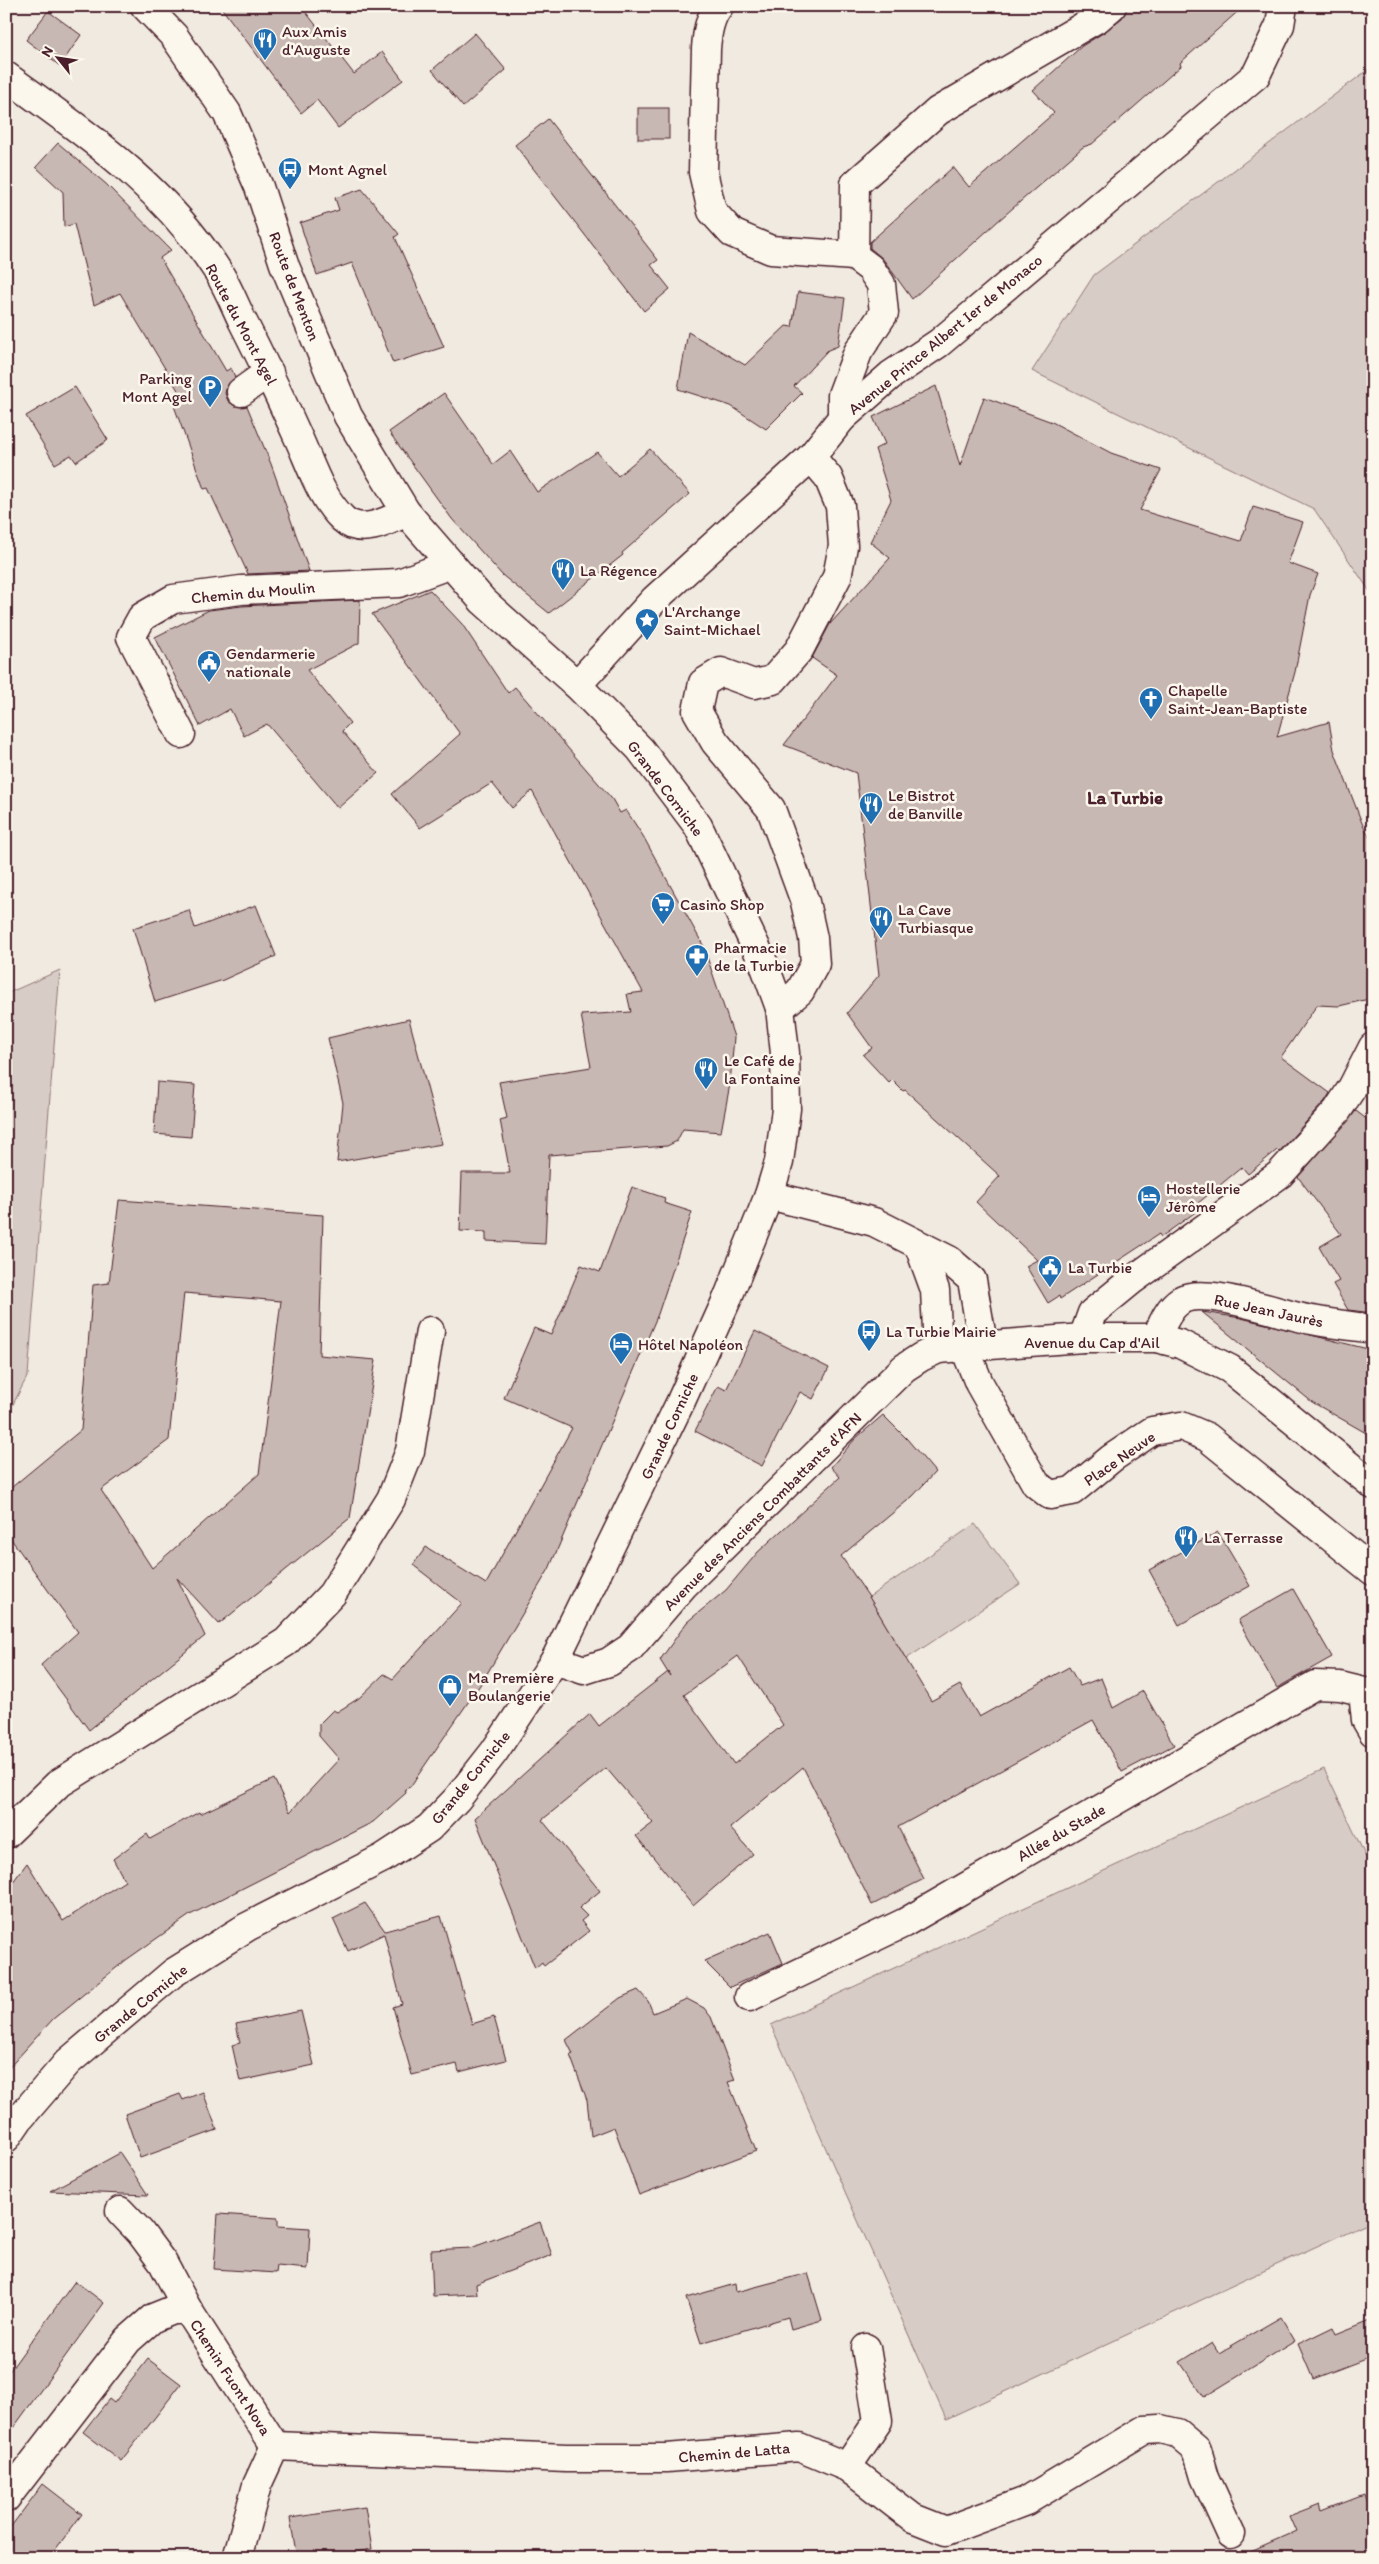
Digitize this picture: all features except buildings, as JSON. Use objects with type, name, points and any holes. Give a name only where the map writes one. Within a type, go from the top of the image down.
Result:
[{"type":"street","name":"Route de Menton","points":[[146,6],[174,36],[227,112],[258,187],[284,264],[348,416],[406,512],[451,564]]},
{"type":"street","points":[[719,6],[713,13],[707,35],[706,49],[703,172],[712,211],[732,232],[771,250],[854,256],[870,268],[881,284],[884,313],[858,352],[842,395],[842,418]]},
{"type":"street","points":[[854,256],[855,184],[938,111],[1098,18],[1112,6]]},
{"type":"street","name":"Avenue Prince Albert Ier de Monaco","points":[[577,685],[655,600],[811,457],[842,418],[891,375],[939,343],[1256,75],[1280,25],[1283,6]]},
{"type":"street","name":"Route du Mont Agel","points":[[6,76],[93,139],[146,183],[175,213],[219,273],[269,372],[327,502],[345,521],[362,528],[387,521],[406,512]]},
{"type":"street","points":[[241,392],[269,372]]},
{"type":"street","points":[[780,1008],[800,991],[815,964],[813,938],[805,902],[771,809],[715,742],[697,711],[703,683],[721,672],[754,684],[773,680],[798,650],[837,577],[843,546],[840,506],[828,477],[811,457]]},
{"type":"street","name":"Grande Corniche","points":[[10,2123],[68,2062],[173,1973],[246,1927],[383,1858],[429,1828],[457,1799],[494,1752],[555,1660],[681,1401],[728,1297],[769,1195],[778,1162],[786,1109],[785,1053],[780,1008],[764,964],[698,826],[640,749],[577,685],[483,601],[451,564]]},
{"type":"street","name":"Chemin du Moulin","points":[[146,667],[181,734],[132,637],[142,617],[173,599],[241,590],[399,583],[451,564]]},
{"type":"street","name":"Chemin du Moulin","points":[[159,692],[186,742]]},
{"type":"street","points":[[1083,1338],[1092,1313],[1131,1281],[1280,1174],[1337,1111],[1352,1088],[1373,1047]]},
{"type":"street","points":[[769,1195],[874,1222],[949,1260],[972,1280],[962,1346]]},
{"type":"street","points":[[919,1246],[930,1270],[935,1290],[962,1346]]},
{"type":"street","name":"Rue Jean Jaurès","points":[[1156,1338],[1169,1312],[1180,1300],[1192,1296],[1230,1300],[1311,1320],[1373,1330]]},
{"type":"street","points":[[6,1834],[58,1784],[286,1642],[332,1594],[391,1499],[410,1451],[430,1331]]},
{"type":"street","name":"Avenue du Cap d'Ail","points":[[962,1346],[1083,1338],[1156,1338],[1180,1344],[1230,1369],[1368,1475]]},
{"type":"street","name":"Avenue des Anciens Combattants d'AFN","points":[[555,1660],[584,1670],[609,1662],[630,1648],[684,1585],[904,1368],[921,1356],[962,1346]]},
{"type":"street","name":"Place Neuve","points":[[962,1346],[979,1383],[1036,1484],[1050,1495],[1072,1491],[1112,1458],[1152,1431],[1181,1426],[1207,1437],[1373,1571]]},
{"type":"street","name":"Allée du Stade","points":[[749,1997],[904,1923],[1315,1685],[1340,1686],[1368,1693]]},
{"type":"street","points":[[1368,1693],[1366,1720],[1373,1732]]},
{"type":"street","name":"Chemin Fuont Nova","points":[[120,2211],[140,2232],[163,2263],[188,2310],[275,2446],[257,2485],[237,2558]]},
{"type":"street","points":[[6,2498],[128,2340],[154,2318],[173,2310],[188,2310]]},
{"type":"street","points":[[847,2468],[878,2421],[866,2348]]},
{"type":"street","name":"Chemin de Latta","points":[[275,2446],[566,2458],[667,2458],[799,2447],[847,2468],[913,2518],[946,2531],[1026,2501],[1144,2430],[1160,2429],[1177,2433],[1197,2450],[1205,2477],[1231,2534]]},
{"type":"shaded area","points":[[1373,66],[1373,596],[1314,509],[1032,371],[1094,275]]},
{"type":"shaded area","points":[[60,970],[28,1375],[6,1418],[6,994]]},
{"type":"shaded area","points":[[975,1524],[1020,1584],[906,1659],[869,1597]]},
{"type":"shaded area","points":[[1324,1769],[1373,1872],[1373,2220],[946,2419],[771,2025]]},
{"type":"place","name":"Aux Amis d'Auguste","points":[[265,61]]},
{"type":"place","name":"Mont Agnel","points":[[290,190]]},
{"type":"place","name":"Parking Mont Agel","points":[[210,408]]},
{"type":"place","name":"La Régence","points":[[563,591]]},
{"type":"place","name":"L'Archange Saint-Michael","points":[[647,641]]},
{"type":"place","name":"Gendarmerie nationale","points":[[209,683]]},
{"type":"place","name":"Chapelle Saint-Jean-Baptiste","points":[[1151,720]]},
{"type":"place","name":"Le Bistrot de Banville","points":[[871,825]]},
{"type":"place","name":"Casino Shop","points":[[663,925]]},
{"type":"place","name":"La Cave Turbiasque","points":[[881,939]]},
{"type":"place","name":"Pharmacie de la Turbie","points":[[697,977]]},
{"type":"place","name":"Le Café de la Fontaine","points":[[706,1090]]},
{"type":"place","name":"Hostellerie Jérôme","points":[[1149,1218]]},
{"type":"place","name":"La Turbie","points":[[1050,1288]]},
{"type":"place","name":"La Turbie Mairie","points":[[869,1352]]},
{"type":"place","name":"Hôtel Napoléon","points":[[621,1365]]},
{"type":"place","name":"La Terrasse","points":[[1186,1558]]},
{"type":"place","name":"Ma Première Boulangerie","points":[[450,1707]]},
{"type":"district","name":"La Turbie","points":[[1125,797]]}]
